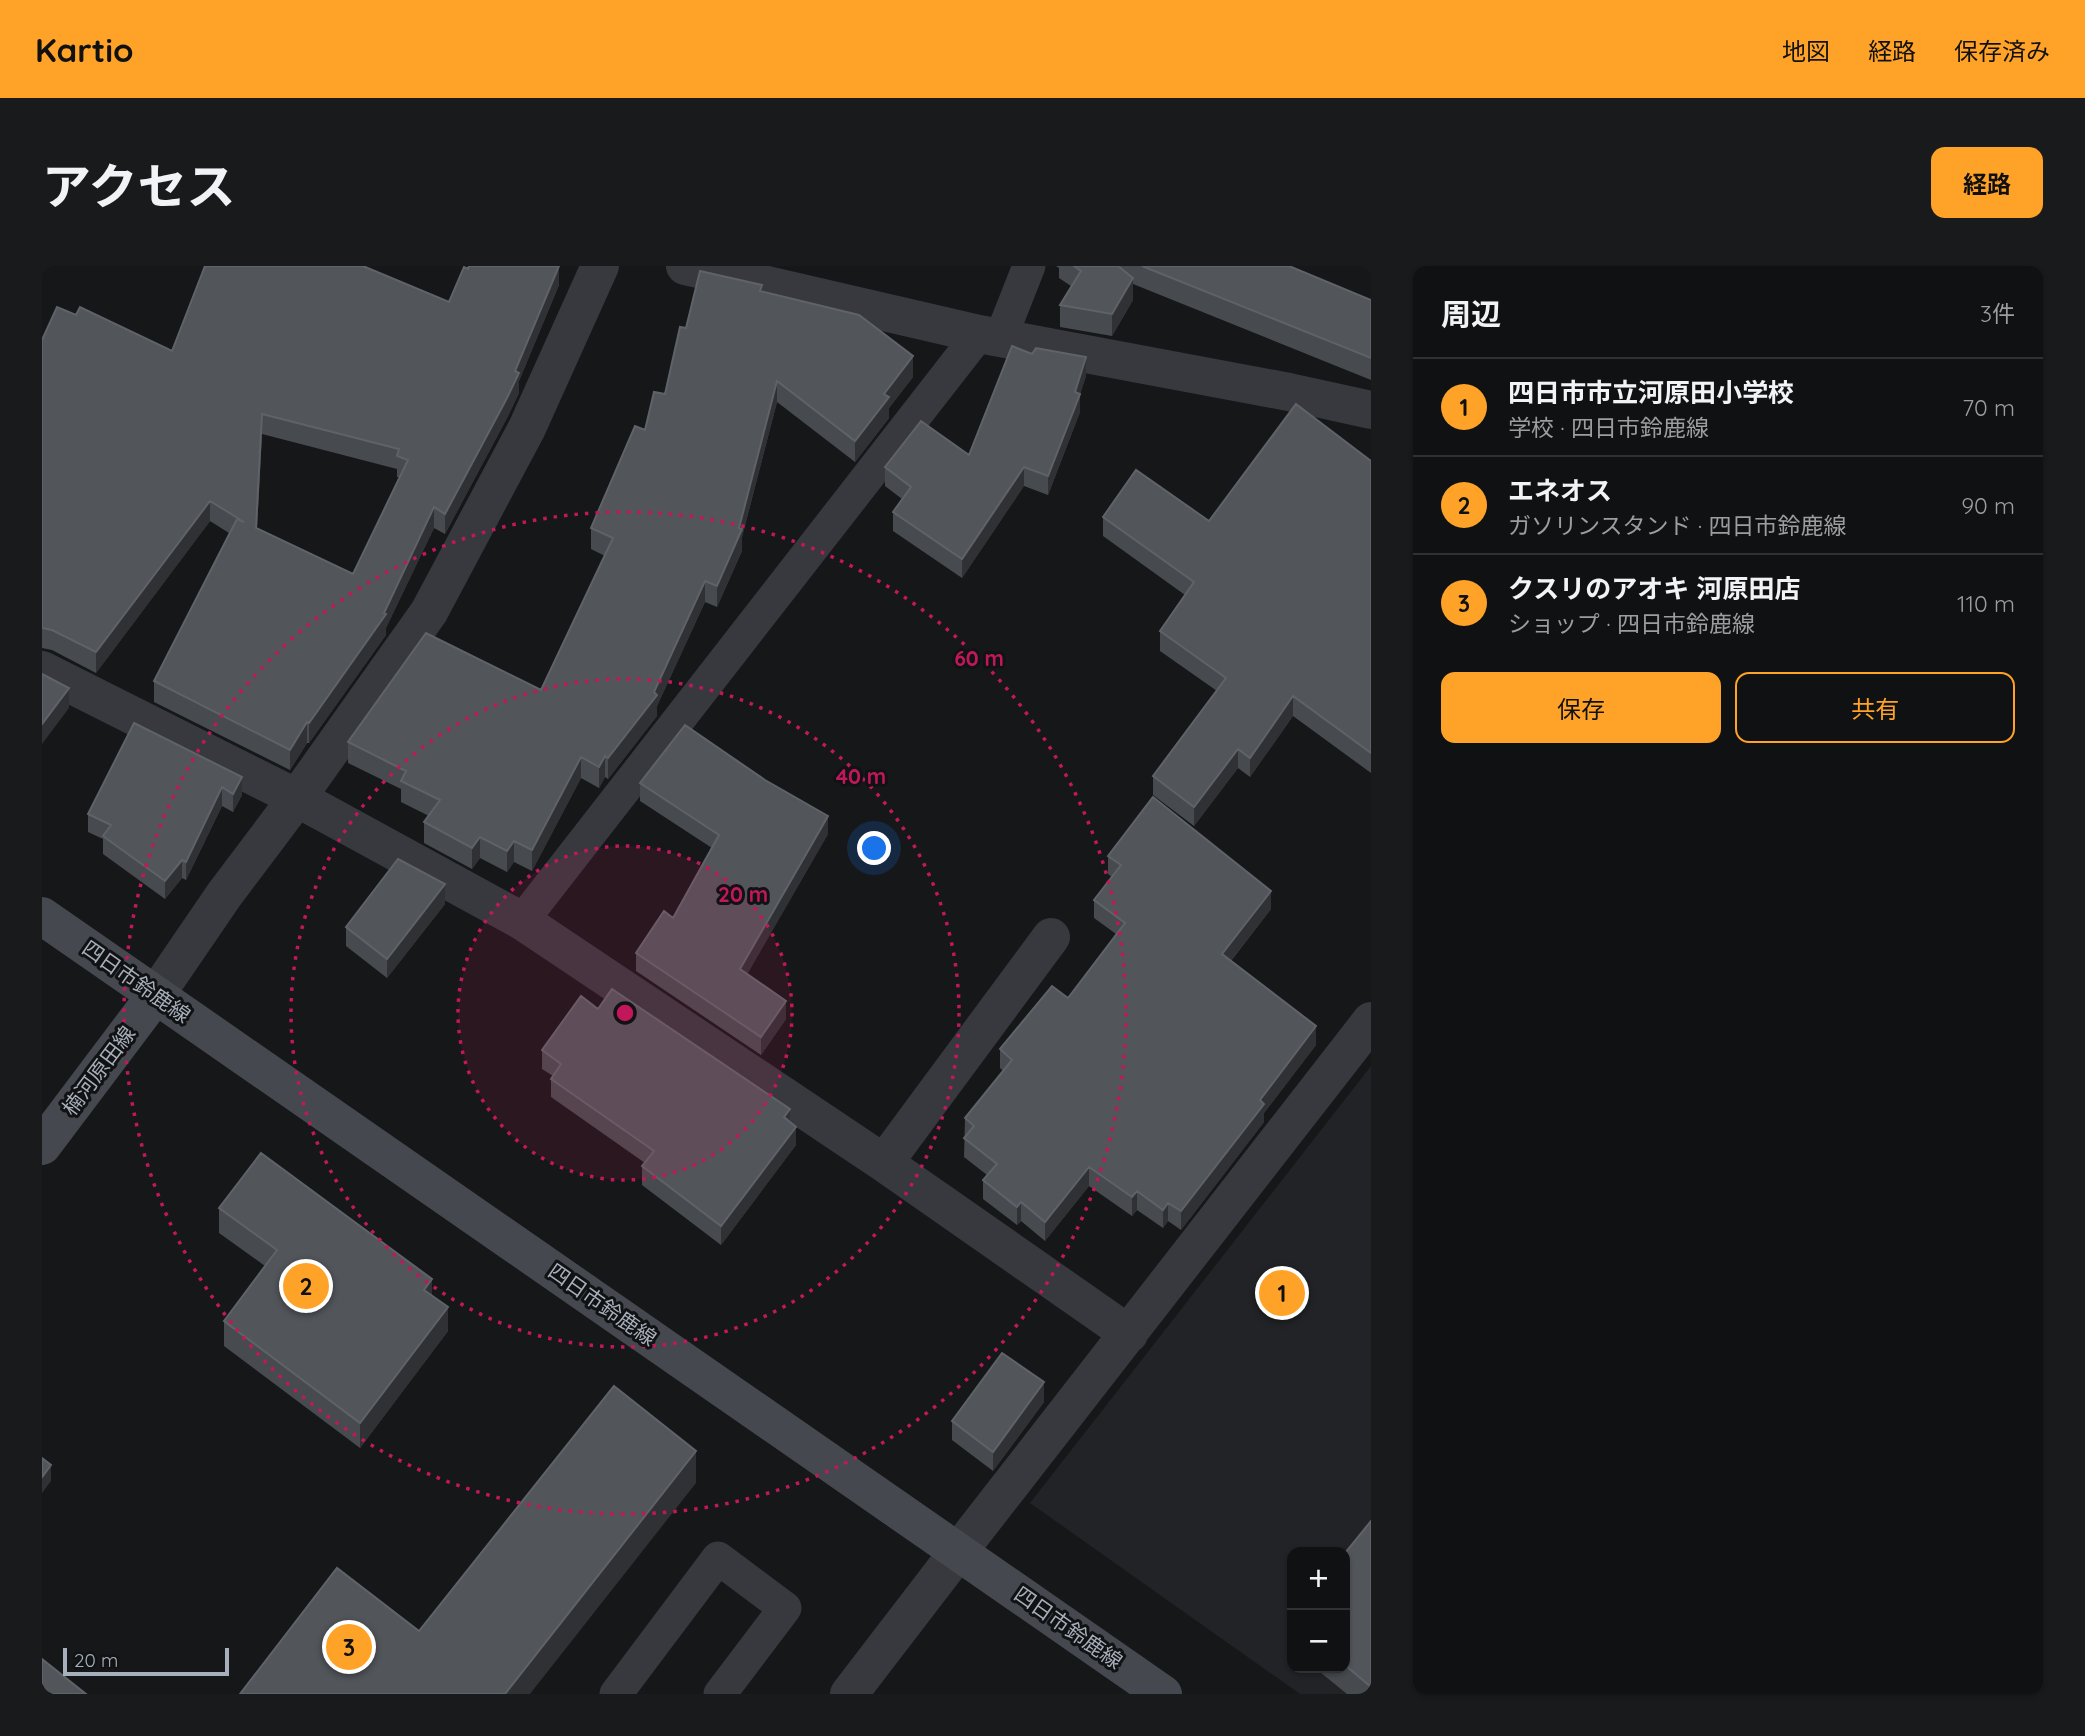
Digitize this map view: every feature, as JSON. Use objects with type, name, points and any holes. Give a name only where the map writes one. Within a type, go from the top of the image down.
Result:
[{"type":"main road","name":"四日市鈴鹿線","points":[[42,916],[1163,1694]]},
{"type":"main road","name":"楠河原田線","points":[[42,1146],[155,996]]},
{"type":"street","points":[[155,996],[224,895],[297,798],[429,612],[527,428],[600,266]]},
{"type":"street","points":[[685,266],[990,335],[1371,410]]},
{"type":"street","points":[[42,670],[297,798],[522,921],[884,1163],[1129,1334]]},
{"type":"street","points":[[884,1163],[1051,937]]},
{"type":"street","points":[[849,1694],[1371,1021]]},
{"type":"lane","points":[[522,921],[990,335],[1029,266]]},
{"type":"lane","points":[[616,1694],[718,1558],[785,1608],[720,1694]]},
{"type":"shaded area","points":[[1371,1066],[1371,1694],[1300,1694],[1030,1503]]},
{"type":"building","points":[[205,266],[363,266],[449,302],[464,267],[559,266],[515,371],[519,373],[445,514],[434,507],[384,613],[386,614],[309,723],[307,722],[290,750],[154,681],[237,519],[244,522],[210,501],[96,652],[52,630],[42,628],[42,340],[57,307],[76,315],[80,307],[172,351]],"holes":[[[262,414],[399,449],[397,456],[408,460],[353,574],[256,528]]]},
{"type":"building","points":[[1074,266],[1118,266],[1133,278],[1112,314],[1060,305],[1081,271]]},
{"type":"building","points":[[1142,266],[1289,266],[1371,300],[1371,358]]},
{"type":"building","points":[[700,271],[762,285],[760,291],[859,315],[913,356],[884,394],[889,397],[855,441],[777,381],[739,528],[742,529],[717,586],[705,581],[654,692],[657,695],[608,758],[605,756],[599,767],[581,757],[532,850],[514,841],[507,851],[480,837],[472,848],[424,822],[440,800],[401,781],[406,771],[348,742],[426,633],[541,690],[613,538],[591,528],[635,426],[645,430],[654,392],[665,394],[680,327],[686,328]]},
{"type":"building","points":[[1012,346],[1032,354],[1036,348],[1086,357],[1075,392],[1080,394],[1048,476],[1024,467],[962,559],[893,512],[911,487],[885,467],[921,421],[969,455]]},
{"type":"building","points":[[1296,404],[1371,461],[1371,753],[1293,696],[1250,758],[1238,749],[1194,807],[1153,776],[1226,678],[1160,631],[1194,582],[1103,517],[1136,470],[1209,521]]},
{"type":"building","points":[[42,674],[69,688],[42,724]]},
{"type":"building","points":[[134,723],[242,777],[233,794],[222,787],[186,862],[182,860],[165,881],[103,836],[111,825],[88,814]]},
{"type":"building","points":[[685,725],[765,780],[828,816],[740,969],[786,1001],[761,1037],[636,953],[664,911],[673,918],[719,835],[640,783]]},
{"type":"building","points":[[1153,797],[1271,891],[1222,954],[1316,1026],[1260,1100],[1264,1104],[1181,1211],[1168,1203],[1163,1210],[1137,1191],[1132,1197],[1089,1167],[1045,1222],[1021,1202],[1017,1207],[983,1180],[997,1164],[964,1138],[974,1126],[965,1118],[1012,1060],[1000,1049],[1052,986],[1068,998],[1125,923],[1094,900],[1121,865],[1108,856]]},
{"type":"building","points":[[398,859],[445,884],[387,959],[346,927]]},
{"type":"building","points":[[612,989],[790,1109],[784,1117],[796,1127],[721,1226],[642,1166],[654,1151],[551,1079],[561,1064],[542,1050],[581,996],[598,1009]]},
{"type":"building","points":[[261,1153],[432,1279],[424,1290],[448,1307],[360,1423],[224,1321],[277,1250],[219,1208]]},
{"type":"building","points":[[1002,1353],[1044,1382],[993,1452],[952,1421]]},
{"type":"building","points":[[614,1386],[696,1451],[505,1694],[240,1694],[337,1568],[419,1631]]},
{"type":"building","points":[[42,1458],[51,1465],[42,1477]]},
{"type":"building","points":[[1371,1521],[1371,1687],[1350,1669],[1350,1547]]},
{"type":"building","points":[[42,1659],[86,1694],[42,1694]]},
{"type":"place","name":"エネオス","points":[[306,1286]]},
{"type":"place","name":"四日市市立河原田小学校","points":[[1282,1293]]},
{"type":"place","name":"クスリのアオキ 河原田店","points":[[349,1647]]}]
